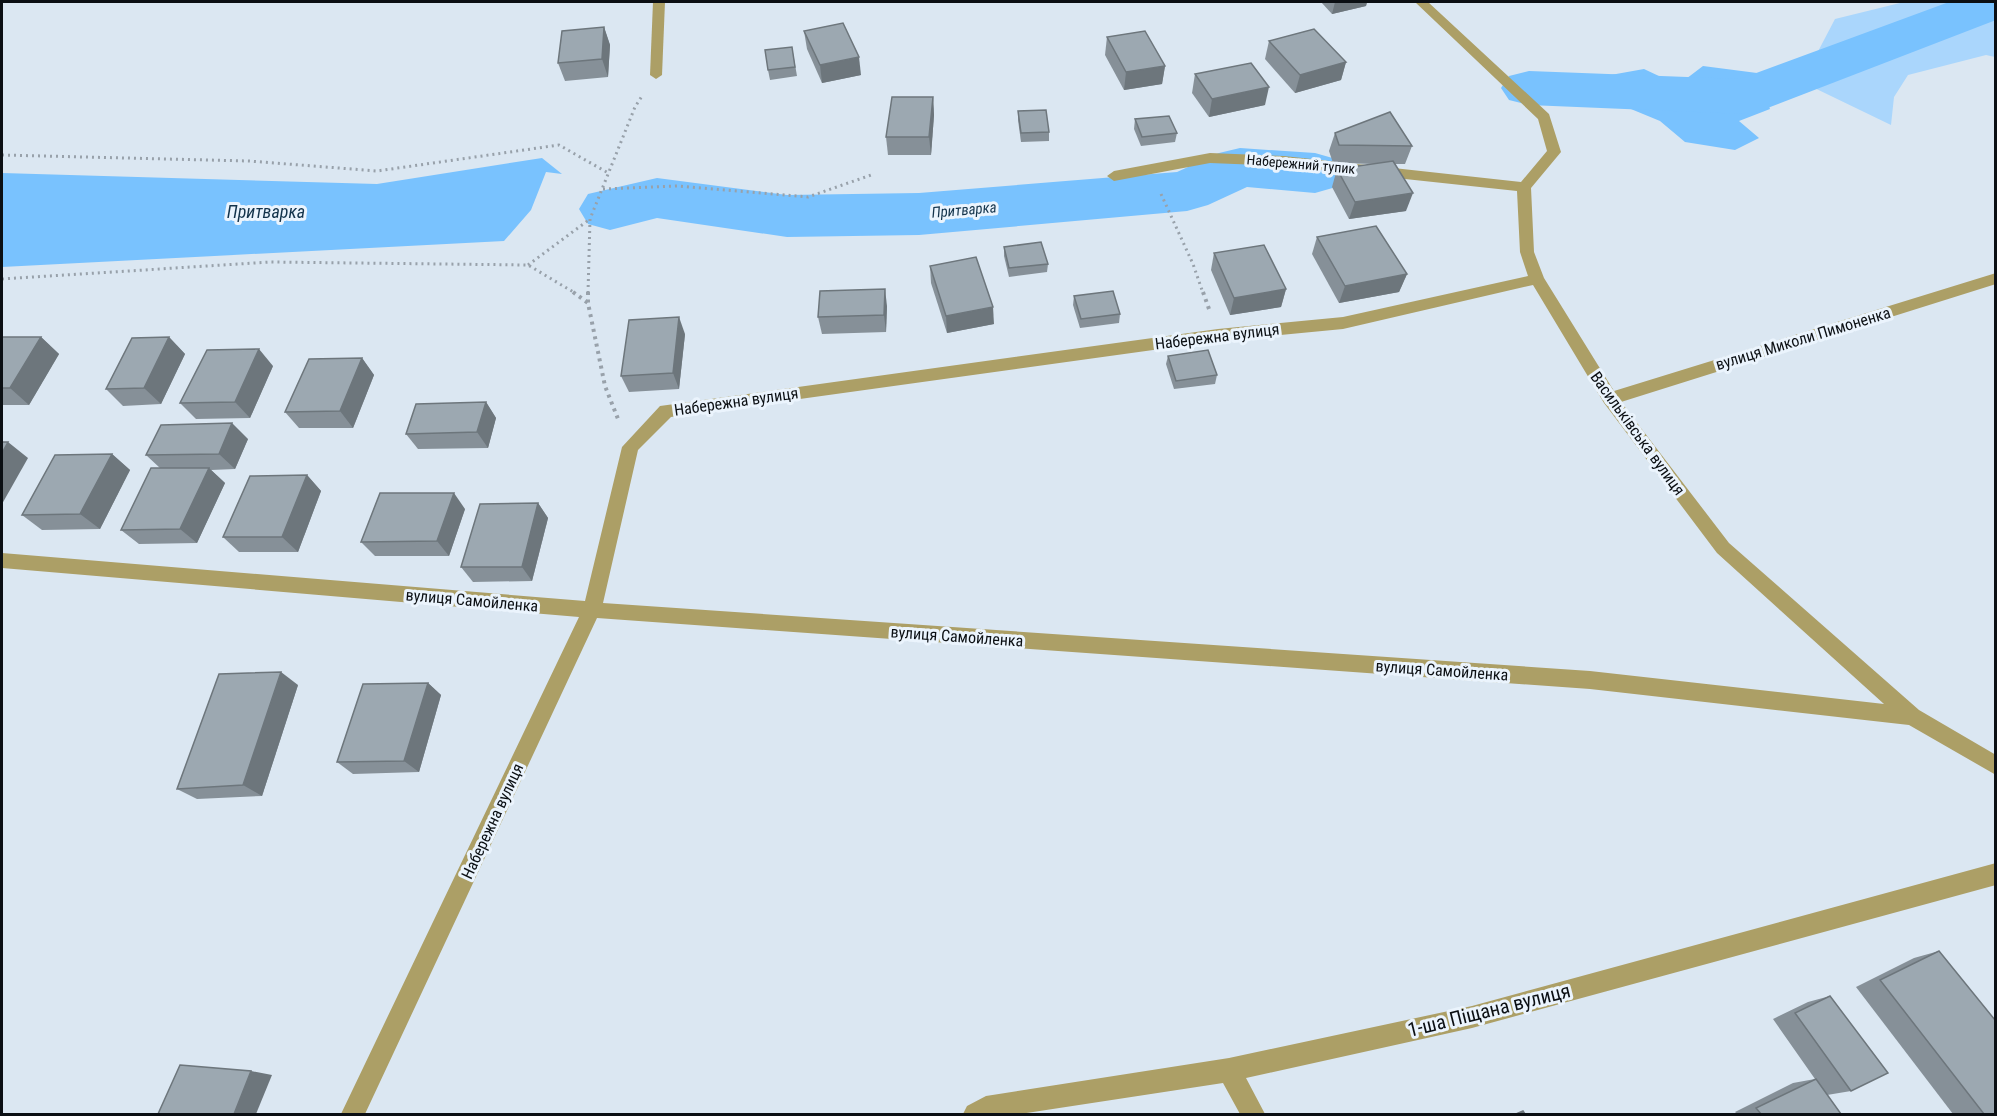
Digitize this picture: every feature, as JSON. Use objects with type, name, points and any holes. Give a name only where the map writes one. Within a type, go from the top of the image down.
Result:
[{"type":"street","points":[[656,75],[659,2]]},
{"type":"street","points":[[1421,2],[1544,117],[1554,152],[1524,187]]},
{"type":"street","name":"Набережний тупик","points":[[1114,176],[1210,158],[1284,161],[1524,187]]},
{"type":"street","name":"Васильківська вулиця","points":[[1524,187],[1527,252],[1537,279],[1610,399],[1723,548],[1912,716],[1995,766]]},
{"type":"street","name":"вулиця Миколи Пимоненка","points":[[1610,399],[1995,278]]},
{"type":"street","name":"Набережна вулиця","points":[[353,1114],[592,610],[630,447],[666,411],[1218,335],[1344,322],[1537,279]]},
{"type":"street","name":"вулиця Самойленка","points":[[2,560],[592,610],[1590,680],[1912,716]]},
{"type":"street","name":"1-ша Піщана вулиця","points":[[975,1114],[986,1108],[1229,1070],[1472,1017],[1995,874]]},
{"type":"street","points":[[1229,1070],[1253,1114]]},
{"type":"path","points":[[630,447],[604,386],[588,303],[590,219],[635,107]]},
{"type":"path","points":[[2,155],[249,161],[377,171],[559,145],[610,174]]},
{"type":"path","points":[[603,189],[678,186],[808,197],[874,174]]},
{"type":"path","points":[[1164,204],[1193,264],[1218,335]]},
{"type":"path","points":[[528,265],[590,219]]},
{"type":"path","points":[[2,279],[270,262],[528,265],[559,282],[588,303]]},
{"type":"shaded area","points":[[1904,2],[1995,2],[1995,57],[1986,55],[1908,75],[1894,97],[1891,125],[1802,82],[1835,19]]},
{"type":"water","points":[[1703,66],[1757,73],[1770,109],[1739,121],[1759,138],[1735,150],[1685,142],[1660,121],[1597,95],[1605,76],[1644,69],[1678,85]]},
{"type":"water","points":[[542,158],[562,174],[546,172],[531,210],[504,241],[2,267],[2,173],[377,184]]},
{"type":"building","points":[[843,23],[859,57],[820,65],[804,31]]},
{"type":"building","points":[[604,27],[602,59],[558,63],[562,31]]},
{"type":"building","points":[[1314,29],[1346,62],[1300,75],[1269,41]]},
{"type":"building","points":[[1145,31],[1165,66],[1126,72],[1107,37]]},
{"type":"building","points":[[792,47],[795,67],[768,70],[765,50]]},
{"type":"building","points":[[1251,63],[1269,87],[1212,99],[1195,74]]},
{"type":"building","points":[[892,97],[933,97],[929,137],[886,137]]},
{"type":"building","points":[[1046,110],[1049,132],[1021,133],[1018,111]]},
{"type":"building","points":[[1390,112],[1412,146],[1339,145],[1335,133]]},
{"type":"building","points":[[1169,116],[1177,133],[1142,137],[1135,119]]},
{"type":"building","points":[[1393,161],[1413,193],[1355,202],[1337,169]]},
{"type":"building","points":[[1376,226],[1407,274],[1345,286],[1317,237]]},
{"type":"building","points":[[1041,242],[1048,264],[1009,268],[1004,247]]},
{"type":"building","points":[[1264,245],[1286,289],[1234,298],[1214,253]]},
{"type":"building","points":[[976,257],[993,307],[946,316],[930,266]]},
{"type":"building","points":[[885,289],[884,315],[818,317],[820,291]]},
{"type":"building","points":[[1113,291],[1120,314],[1081,319],[1074,296]]},
{"type":"building","points":[[679,317],[673,373],[621,376],[629,320]]},
{"type":"building","points":[[2,337],[41,337],[10,388],[2,388]]},
{"type":"building","points":[[169,337],[144,388],[106,389],[132,338]]},
{"type":"building","points":[[259,349],[235,402],[180,403],[207,350]]},
{"type":"building","points":[[1208,350],[1217,375],[1176,381],[1168,356]]},
{"type":"building","points":[[362,358],[340,411],[285,412],[309,359]]},
{"type":"building","points":[[486,402],[477,432],[406,434],[416,404]]},
{"type":"building","points":[[232,423],[219,454],[146,455],[161,425]]},
{"type":"building","points":[[2,442],[8,442],[2,453]]},
{"type":"building","points":[[112,454],[80,514],[22,515],[55,455]]},
{"type":"building","points":[[151,468],[209,468],[180,529],[121,530]]},
{"type":"building","points":[[307,475],[282,537],[223,537],[250,476]]},
{"type":"building","points":[[380,493],[454,493],[437,541],[361,542]]},
{"type":"building","points":[[538,503],[522,567],[461,567],[480,504]]},
{"type":"building","points":[[281,672],[243,785],[177,789],[219,674]]},
{"type":"building","points":[[428,683],[404,761],[337,762],[363,684]]},
{"type":"building","points":[[1939,951],[1995,1020],[1995,1114],[1984,1114],[1880,980]]},
{"type":"building","points":[[1830,996],[1888,1073],[1851,1091],[1795,1013]]},
{"type":"building","points":[[180,1065],[251,1071],[234,1114],[158,1114]]},
{"type":"building","points":[[1816,1079],[1841,1114],[1761,1114],[1756,1108]]},
{"type":"waterway","points":[[1529,88],[1745,97],[1996,2]]},
{"type":"waterway","name":"Притварка","points":[[610,209],[657,198],[787,216],[919,214],[1187,191],[1240,167],[1315,173]]}]
